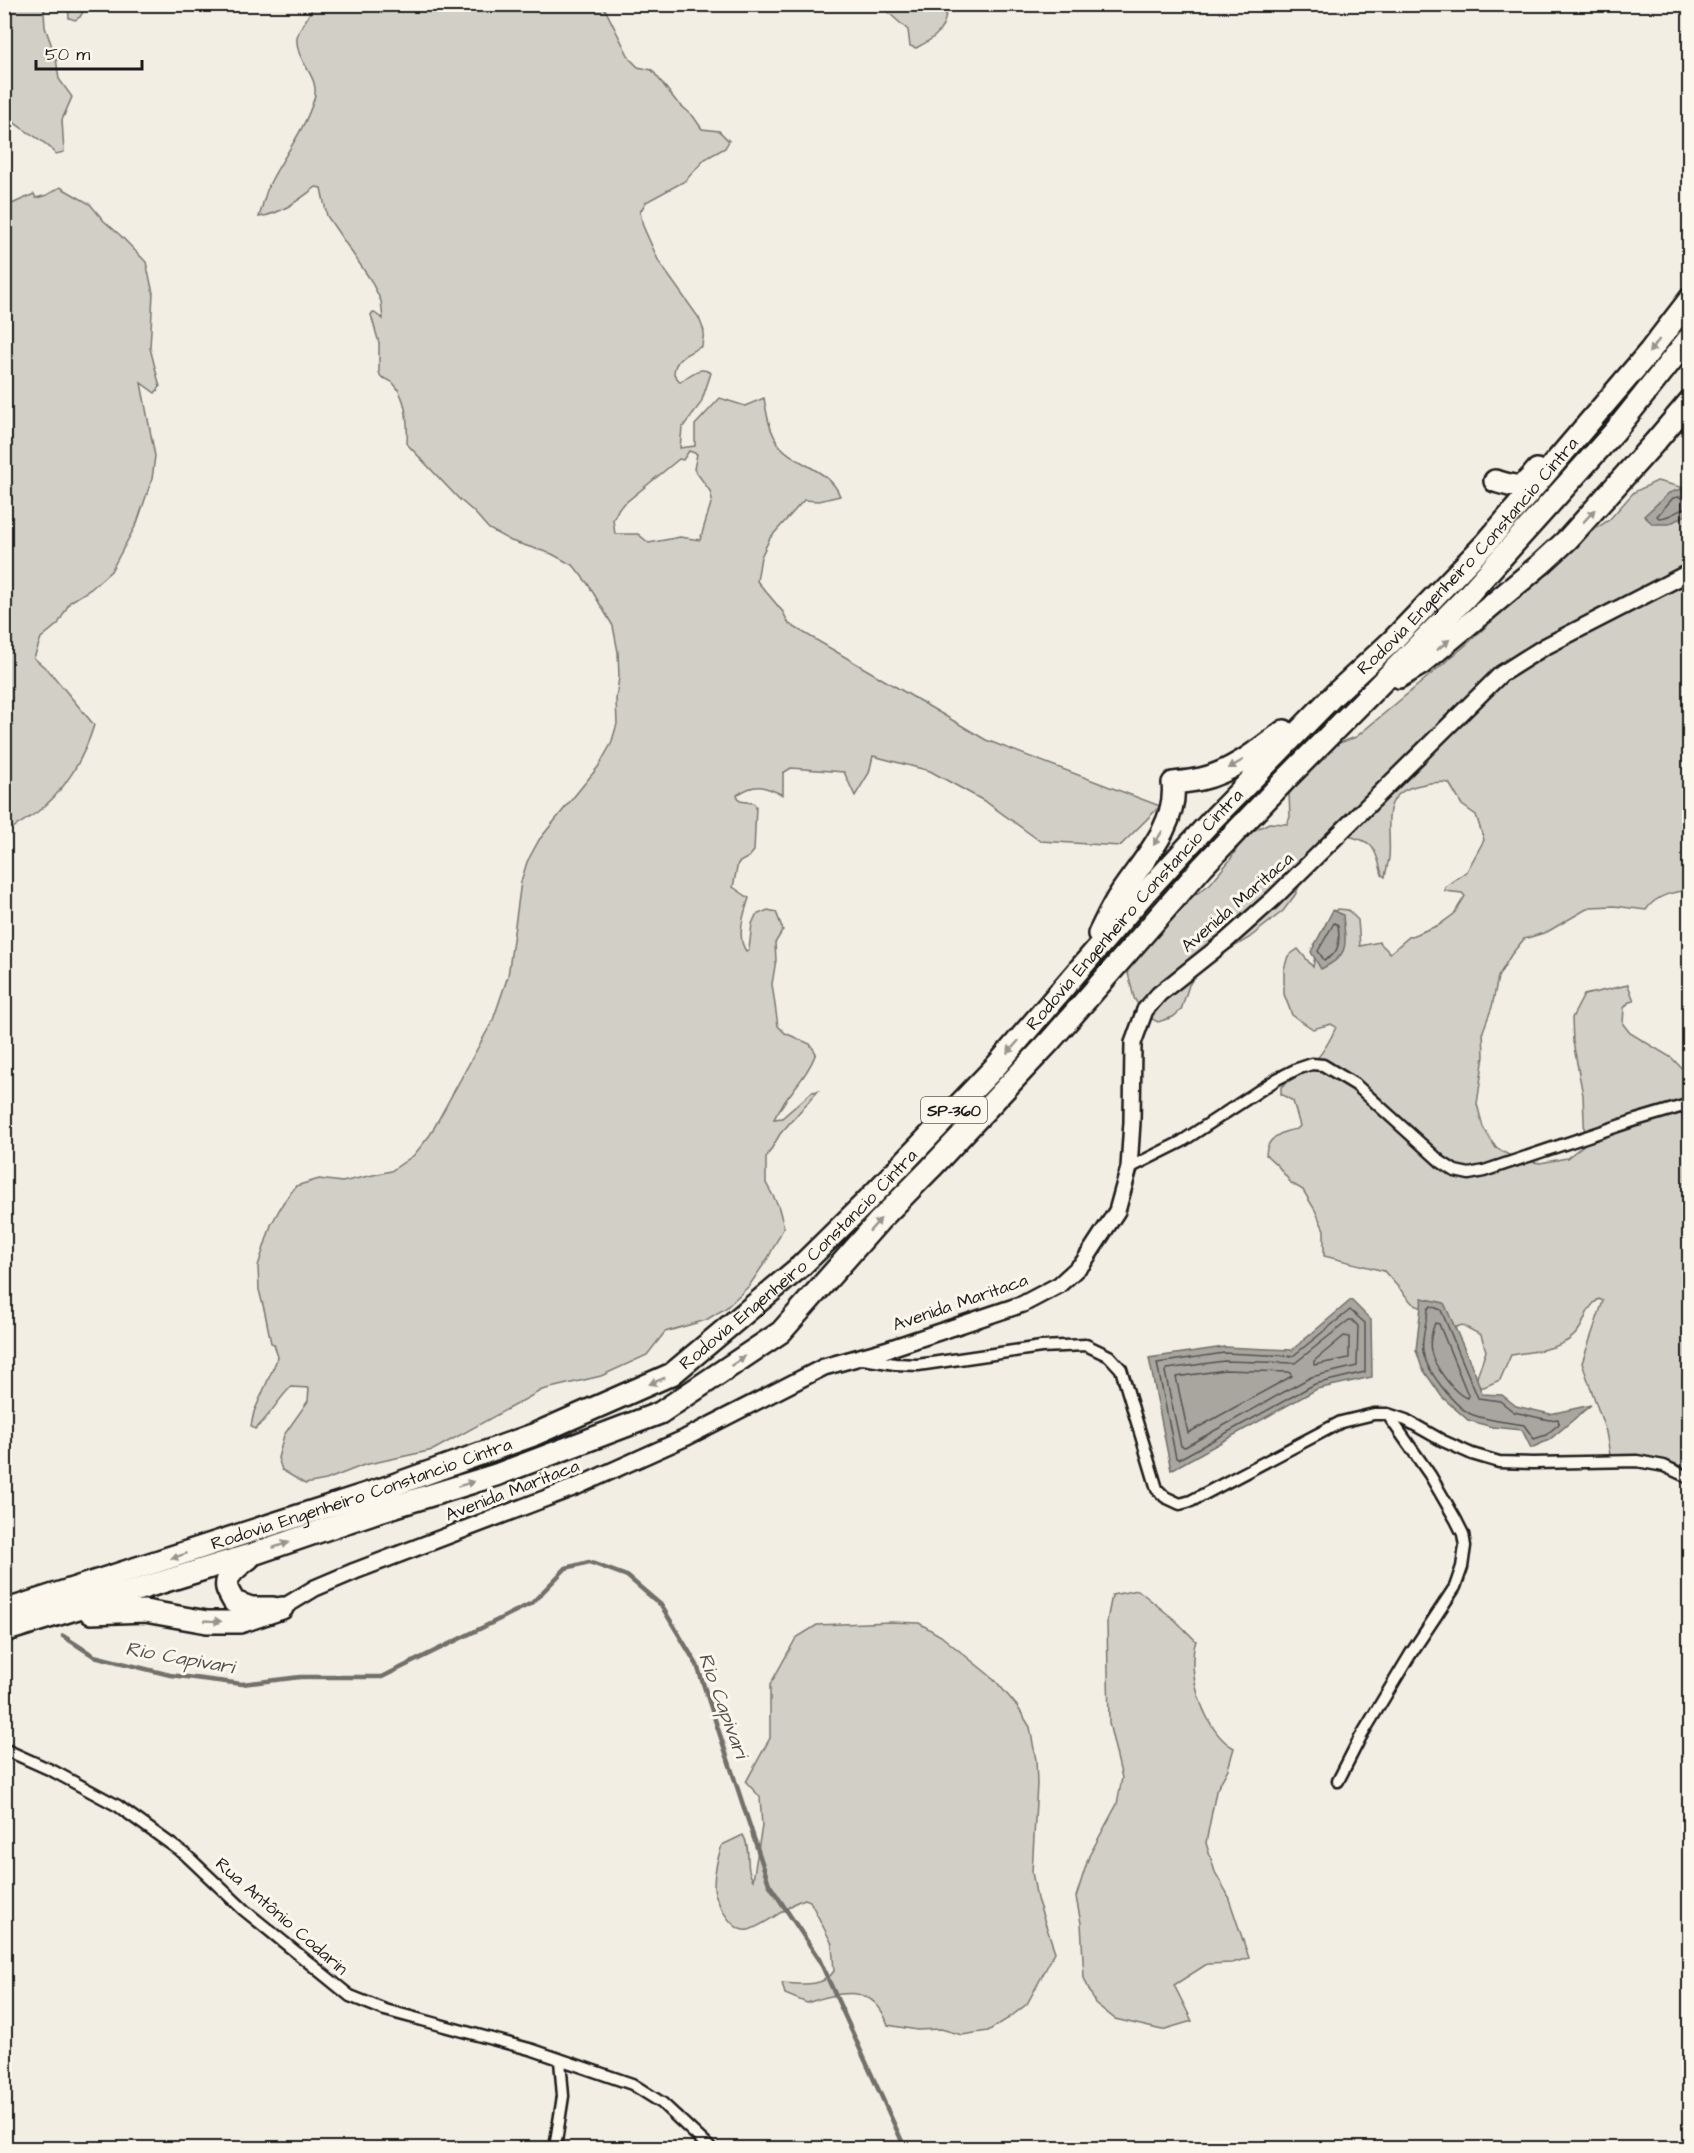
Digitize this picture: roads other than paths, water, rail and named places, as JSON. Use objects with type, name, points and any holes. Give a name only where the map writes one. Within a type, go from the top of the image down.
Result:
[{"type":"highway","name":"Rodovia Engenheiro Constancio Cintra","points":[[4,1611],[388,1487],[533,1435],[672,1374],[801,1266],[864,1204],[997,1065],[1145,893],[1199,834],[1335,694],[1392,641],[1486,542],[1650,351],[1689,299]]},
{"type":"highway","name":"Rodovia Engenheiro Constancio Cintra","points":[[4,1631],[256,1553],[496,1474],[660,1413],[782,1332],[879,1221],[1050,1041],[1203,866],[1465,598],[1599,449],[1689,337]]},
{"type":"highway","points":[[1376,687],[1421,664],[1541,564],[1597,507],[1689,402]]},
{"type":"highway","points":[[1486,542],[1503,501],[1495,481],[1516,487],[1522,486],[1551,454],[1570,445]]},
{"type":"highway","points":[[1080,970],[1114,905],[1166,824],[1174,795],[1173,783],[1202,779],[1223,771],[1268,743],[1313,707],[1335,694]]},
{"type":"highway","points":[[256,1553],[236,1568],[228,1580],[227,1588],[234,1602],[251,1608],[282,1608]]},
{"type":"highway","points":[[50,1617],[145,1611],[207,1622],[240,1622],[282,1608]]},
{"type":"street","name":"Avenida Maritaca","points":[[282,1608],[315,1588],[355,1571],[578,1486],[685,1438],[824,1367],[1023,1304],[1059,1285],[1083,1263],[1117,1211],[1129,1168],[1133,1043],[1145,1010],[1159,994],[1227,940],[1273,899],[1501,674],[1544,647],[1689,572]]},
{"type":"street","points":[[1129,1168],[1181,1142],[1278,1079],[1312,1064],[1323,1065],[1356,1085],[1441,1162],[1455,1171],[1469,1174],[1539,1154],[1689,1104]]},
{"type":"street","points":[[857,1358],[918,1365],[1041,1347],[1086,1345],[1098,1349],[1109,1356],[1121,1370],[1157,1489],[1165,1497],[1180,1504],[1191,1502],[1341,1422],[1374,1414],[1388,1414],[1406,1420],[1443,1441],[1472,1454],[1499,1462],[1637,1461],[1664,1466],[1689,1478]]},
{"type":"street","points":[[1338,1781],[1360,1738],[1455,1587],[1462,1567],[1465,1546],[1460,1527],[1430,1475],[1388,1414]]},
{"type":"street","name":"Rua Antônio Codarin","points":[[4,1749],[53,1771],[118,1806],[186,1855],[244,1910],[350,1996],[385,2010],[533,2050],[632,2084],[662,2103],[710,2148]]},
{"type":"street","points":[[555,2148],[563,2096],[560,2060]]},
{"type":"water","points":[[1681,489],[1689,497],[1686,515],[1669,524],[1653,524],[1644,516],[1669,493]]},
{"type":"water","points":[[1333,910],[1343,915],[1344,947],[1338,958],[1321,969],[1311,952]]},
{"type":"water","points":[[1422,1298],[1444,1303],[1482,1394],[1502,1395],[1516,1406],[1550,1414],[1591,1405],[1549,1440],[1531,1448],[1522,1430],[1492,1427],[1468,1420],[1442,1397],[1422,1368],[1416,1350]]},
{"type":"water","points":[[1351,1300],[1371,1320],[1372,1377],[1317,1389],[1171,1470],[1149,1358],[1224,1347],[1292,1350]]},
{"type":"waterway","name":"Rio Capivari","points":[[4,1554],[7,1559]]},
{"type":"waterway","name":"Rio Capivari","points":[[63,1636],[94,1656],[170,1675],[242,1684],[300,1677],[382,1677],[532,1603],[566,1568],[589,1562],[627,1576],[661,1605],[697,1665],[769,1884],[819,1959],[905,2148]]}]
